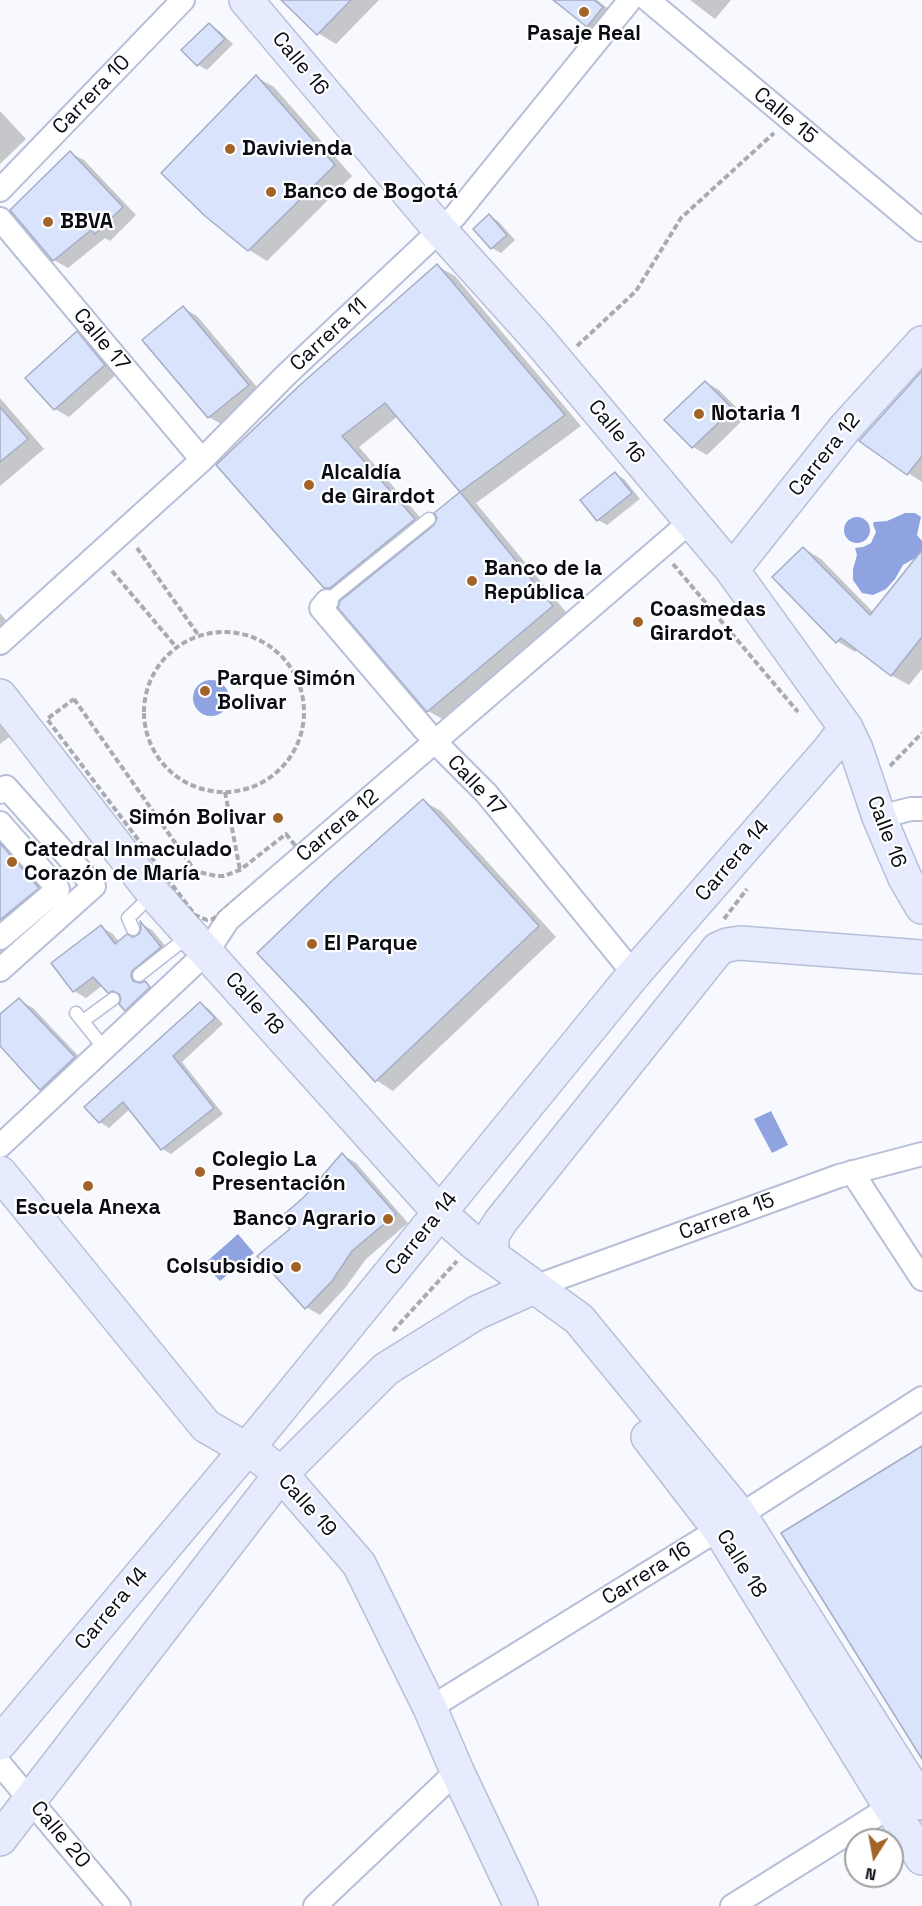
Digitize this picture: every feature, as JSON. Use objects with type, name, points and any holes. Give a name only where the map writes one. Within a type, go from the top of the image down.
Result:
[{"type":"street","name":"Carrera 10","points":[[0,190],[183,0]]},
{"type":"street","name":"Calle 16","points":[[246,0],[440,230],[538,339],[732,570],[846,728],[856,749],[879,817],[905,878],[922,907]]},
{"type":"street","name":"Carrera 11","points":[[0,643],[202,460],[286,375],[461,210],[630,0]]},
{"type":"street","name":"Calle 15","points":[[648,0],[922,230]]},
{"type":"street","name":"Calle 17","points":[[0,219],[202,460]]},
{"type":"street","name":"Carrera 12","points":[[732,570],[845,428],[922,343]]},
{"type":"street","name":"Carrera 12","points":[[0,1146],[104,1048],[199,943],[436,743],[691,521]]},
{"type":"street","name":"Calle 17","points":[[327,602],[321,608],[436,743],[486,793],[634,974]]},
{"type":"street","name":"Calle 18","points":[[0,696],[153,893],[440,1213],[483,1250],[534,1287],[565,1330],[730,1522],[913,1797],[922,1858]]},
{"type":"street","name":"Carrera 14","points":[[0,1743],[246,1449],[634,974],[846,728]]},
{"type":"street","points":[[0,792],[6,787],[94,886],[0,970]]},
{"type":"street","points":[[879,817],[911,809],[922,809]]},
{"type":"street","points":[[0,823],[57,889],[0,938]]},
{"type":"street","points":[[483,1250],[501,1221],[718,949],[740,943],[922,957]]},
{"type":"street","name":"Carrera 15","points":[[534,1287],[852,1172],[922,1154]]},
{"type":"street","points":[[852,1172],[922,1279]]},
{"type":"street","name":"Calle 19","points":[[0,1173],[206,1426],[246,1449],[281,1474],[359,1564],[430,1708],[521,1906]]},
{"type":"street","points":[[0,1839],[281,1474],[386,1369],[476,1313],[534,1287]]},
{"type":"street","name":"Carrera 16","points":[[430,1708],[730,1522],[922,1398]]},
{"type":"street","name":"Calle 20","points":[[0,1764],[119,1906]]},
{"type":"street","points":[[315,1906],[458,1771]]},
{"type":"street","points":[[732,1906],[913,1797]]},
{"type":"lane","points":[[327,602],[429,519]]},
{"type":"lane","points":[[133,929],[128,918],[153,893]]},
{"type":"lane","points":[[139,975],[156,956],[199,943]]},
{"type":"lane","points":[[104,1048],[80,1017],[113,999]]},
{"type":"path","points":[[575,348],[636,291],[681,218],[779,128]]},
{"type":"path","points":[[125,530],[199,636]]},
{"type":"path","points":[[98,555],[177,648]]},
{"type":"path","points":[[673,564],[801,715]]},
{"type":"path","points":[[215,633],[240,634],[263,642],[288,663],[302,692],[305,708],[300,740],[283,767],[271,778],[257,786],[241,791],[225,792],[197,788],[183,782],[161,763],[148,737],[144,723],[144,709],[150,681],[166,657],[199,636],[215,633]]},
{"type":"path","points":[[74,699],[195,871],[224,876],[240,870],[286,834],[298,849],[213,919],[207,920],[195,915],[48,719],[74,699]]},
{"type":"path","points":[[890,766],[922,734]]},
{"type":"path","points":[[225,792],[240,870]]},
{"type":"path","points":[[717,927],[754,880]]},
{"type":"path","points":[[388,1337],[483,1250]]},
{"type":"water","points":[[905,513],[915,513],[921,517],[917,535],[922,541],[922,551],[917,557],[903,565],[886,589],[873,595],[862,593],[853,580],[857,555],[855,548],[871,543],[876,532],[874,522],[887,521]]},
{"type":"water","points":[[857,517],[866,521],[870,530],[866,539],[857,543],[848,539],[844,530],[848,521]]},
{"type":"water","points":[[211,680],[224,685],[229,698],[224,711],[211,716],[198,711],[193,698],[198,685]]},
{"type":"water","points":[[771,1111],[788,1145],[772,1153],[754,1119]]},
{"type":"water","points":[[238,1234],[254,1253],[220,1281],[204,1264]]},
{"type":"building","points":[[281,0],[351,0],[317,35]]},
{"type":"building","name":"Pasaje Real","points":[[553,0],[594,0],[603,7],[587,27]]},
{"type":"building","points":[[209,23],[225,39],[197,66],[181,50]]},
{"type":"building","points":[[256,75],[335,165],[248,251],[205,216],[161,173]]},
{"type":"building","points":[[70,151],[123,207],[95,234],[91,230],[53,261],[10,210]]},
{"type":"building","points":[[489,214],[507,235],[491,249],[473,229]]},
{"type":"building","points":[[437,264],[565,415],[460,492],[385,403],[342,436],[415,519],[330,588],[324,588],[216,465],[300,385]]},
{"type":"building","points":[[183,306],[249,385],[208,418],[142,340]]},
{"type":"building","points":[[77,331],[105,365],[54,410],[25,378]]},
{"type":"building","points":[[922,371],[922,456],[907,475],[859,441]]},
{"type":"building","name":"Notaria 1","points":[[705,381],[733,409],[692,448],[664,420]]},
{"type":"building","points":[[0,407],[28,439],[0,462]]},
{"type":"building","points":[[615,472],[632,493],[597,521],[580,500]]},
{"type":"building","points":[[460,492],[553,606],[427,712],[338,608],[340,601],[434,525],[437,518],[434,513]]},
{"type":"building","points":[[803,547],[870,615],[922,550],[922,637],[891,676],[841,638],[836,643],[772,577]]},
{"type":"building","points":[[423,799],[539,926],[375,1082],[257,953],[335,878]]},
{"type":"building","name":"Catedral Inmaculado Corazón de María","points":[[0,843],[39,888],[0,920]]},
{"type":"building","points":[[140,921],[161,947],[132,971],[133,981],[140,983],[145,981],[150,987],[125,1011],[119,1004],[121,999],[119,994],[113,991],[108,993],[93,977],[73,992],[51,963],[101,925],[115,944],[127,934],[133,937],[139,934]]},
{"type":"building","points":[[19,998],[75,1057],[40,1090],[0,1046],[0,1014]]},
{"type":"building","points":[[200,1002],[215,1018],[173,1056],[214,1108],[161,1150],[123,1102],[99,1123],[84,1107]]},
{"type":"building","points":[[342,1153],[396,1214],[352,1251],[332,1281],[305,1309],[257,1256],[290,1229],[280,1218],[305,1196]]},
{"type":"building","points":[[922,1446],[922,1759],[781,1533]]},
{"type":"place","name":"Pasaje Real","points":[[584,12]]},
{"type":"place","name":"Davivienda","points":[[230,149]]},
{"type":"place","name":"Banco de Bogotá","points":[[271,192]]},
{"type":"place","name":"BBVA","points":[[48,222]]},
{"type":"place","name":"Notaria 1","points":[[699,414]]},
{"type":"place","name":"Alcaldía de Girardot","points":[[309,485]]},
{"type":"place","name":"Banco de la República","points":[[472,581]]},
{"type":"place","name":"Coasmedas Girardot","points":[[638,622]]},
{"type":"place","name":"Parque Simón Bolivar","points":[[205,691]]},
{"type":"place","name":"Simón Bolivar","points":[[278,818]]},
{"type":"place","name":"Catedral Inmaculado Corazón de María","points":[[12,862]]},
{"type":"place","name":"El Parque","points":[[312,944]]},
{"type":"place","name":"Colegio La Presentación","points":[[200,1172]]},
{"type":"place","name":"Escuela Anexa","points":[[88,1186]]},
{"type":"place","name":"Banco Agrario","points":[[388,1219]]},
{"type":"place","name":"Colsubsidio","points":[[296,1267]]}]
